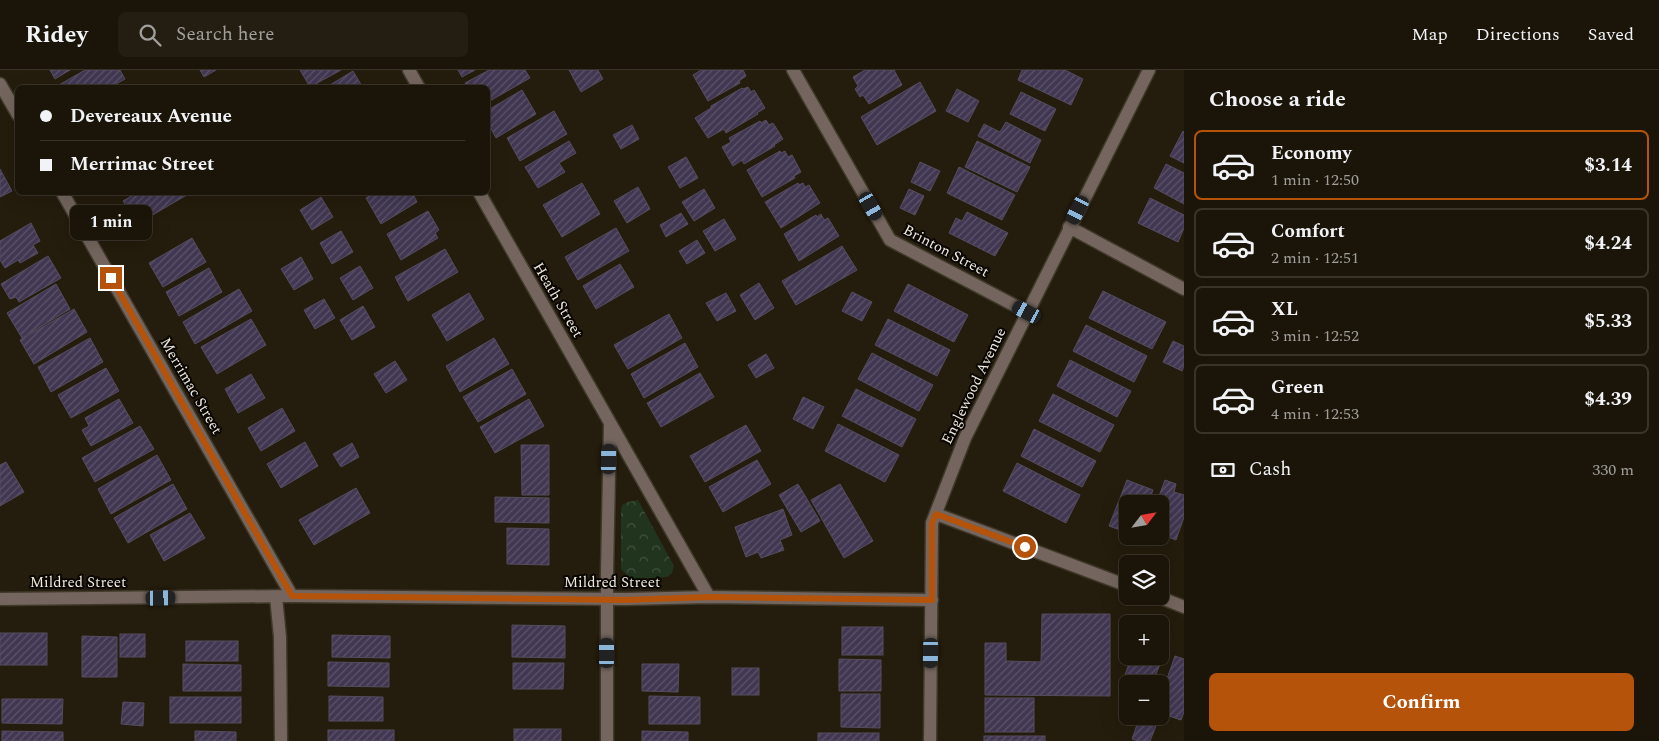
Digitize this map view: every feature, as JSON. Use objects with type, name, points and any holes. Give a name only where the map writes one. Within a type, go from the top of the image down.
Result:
[{"type":"street","points":[[408,70],[417,85]]},
{"type":"street","name":"Brinton Street","points":[[793,70],[890,240],[1027,312]]},
{"type":"street","name":"Englewood Avenue","points":[[930,741],[932,523],[965,438],[1149,70]]},
{"type":"street","points":[[0,84],[15,110]]},
{"type":"street","name":"Merrimac Street","points":[[64,195],[292,596]]},
{"type":"street","name":"Heath Street","points":[[480,195],[709,597]]},
{"type":"street","points":[[1069,227],[1184,289]]},
{"type":"street","points":[[607,741],[610,424]]},
{"type":"street","points":[[936,514],[1119,583]]},
{"type":"street","name":"Mildred Street","points":[[0,599],[292,596],[607,599],[709,597],[932,600]]},
{"type":"street","points":[[276,597],[280,637],[281,741]]},
{"type":"street","points":[[1169,601],[1184,607]]},
{"type":"green space","points":[[638,500],[674,566],[672,573],[667,577],[633,579],[621,569],[622,505]]},
{"type":"building","points":[[50,70],[70,70],[55,79]]},
{"type":"building","points":[[85,70],[120,70],[125,79],[114,85],[59,85]]},
{"type":"building","points":[[200,70],[216,70],[204,77]]},
{"type":"building","points":[[300,70],[341,70],[314,85],[309,85]]},
{"type":"building","points":[[458,70],[475,70],[462,77]]},
{"type":"building","points":[[489,70],[525,70],[530,78],[490,101],[490,85],[466,85],[465,83]]},
{"type":"building","points":[[569,70],[598,70],[603,79],[581,92]]},
{"type":"building","points":[[701,70],[743,70],[746,76],[739,81],[740,83],[708,101],[693,75]]},
{"type":"building","points":[[865,70],[894,70],[902,85],[869,104],[863,95],[860,97],[855,89],[858,86],[853,77]]},
{"type":"building","points":[[1022,70],[1065,70],[1083,79],[1071,105],[1018,80]]},
{"type":"building","points":[[353,71],[361,85],[330,85]]},
{"type":"building","points":[[920,82],[936,111],[877,145],[861,117]]},
{"type":"building","points":[[748,87],[751,92],[754,90],[765,108],[726,133],[724,129],[708,138],[695,118],[711,108],[711,106],[742,88]]},
{"type":"building","points":[[957,89],[979,101],[968,122],[946,111]]},
{"type":"building","points":[[522,90],[536,114],[496,138],[490,127],[490,109]]},
{"type":"building","points":[[1021,92],[1056,109],[1045,131],[1010,114]]},
{"type":"building","points":[[554,111],[567,134],[520,161],[507,138]]},
{"type":"building","points":[[766,120],[769,125],[773,123],[783,139],[775,146],[744,164],[742,160],[733,166],[722,147],[731,142],[729,138],[760,121],[761,123]]},
{"type":"building","points":[[1006,122],[1041,140],[1030,163],[978,136],[984,124],[1000,132]]},
{"type":"building","points":[[632,125],[639,139],[621,149],[613,135]]},
{"type":"building","points":[[1184,132],[1184,163],[1170,156]]},
{"type":"building","points":[[569,141],[576,153],[559,163],[565,172],[538,188],[525,167]]},
{"type":"building","points":[[977,141],[1030,167],[1017,192],[965,167]]},
{"type":"building","points":[[780,151],[781,153],[785,151],[788,157],[792,155],[801,172],[794,176],[795,178],[762,197],[747,170]]},
{"type":"building","points":[[686,157],[698,178],[680,188],[668,167]]},
{"type":"building","points":[[920,162],[940,171],[930,191],[911,182]]},
{"type":"building","points":[[1166,164],[1184,173],[1184,204],[1154,188]]},
{"type":"building","points":[[959,167],[1015,195],[1002,220],[947,193]]},
{"type":"building","points":[[0,169],[12,191],[0,197]]},
{"type":"building","points":[[582,183],[600,214],[562,237],[543,205]]},
{"type":"building","points":[[798,183],[799,185],[803,183],[805,187],[809,185],[820,203],[781,228],[765,202]]},
{"type":"building","points":[[638,187],[650,209],[627,223],[614,201]]},
{"type":"building","points":[[704,189],[715,208],[694,221],[682,202]]},
{"type":"building","points":[[909,189],[924,196],[915,215],[900,208]]},
{"type":"building","points":[[133,195],[187,195],[137,224],[123,201]]},
{"type":"building","points":[[370,195],[414,195],[417,202],[381,224],[366,198]]},
{"type":"building","points":[[321,197],[333,217],[312,230],[300,210]]},
{"type":"building","points":[[1150,198],[1184,215],[1184,228],[1178,242],[1138,223]]},
{"type":"building","points":[[428,211],[439,230],[435,233],[438,238],[401,260],[387,234]]},
{"type":"building","points":[[967,212],[1008,233],[995,256],[949,233],[956,218],[962,221]]},
{"type":"building","points":[[681,213],[688,224],[666,237],[660,225]]},
{"type":"building","points":[[821,214],[824,220],[828,218],[839,236],[799,261],[784,234]]},
{"type":"building","points":[[724,219],[736,239],[715,251],[703,231]]},
{"type":"building","points":[[31,223],[40,241],[33,245],[38,253],[20,263],[18,260],[5,268],[0,260],[0,241]]},
{"type":"building","points":[[616,228],[629,251],[578,280],[565,257]]},
{"type":"building","points":[[341,231],[353,252],[332,264],[320,243]]},
{"type":"building","points":[[192,238],[206,262],[163,287],[149,263]]},
{"type":"building","points":[[697,240],[705,253],[687,264],[679,251]]},
{"type":"building","points":[[842,246],[857,270],[796,305],[782,281]]},
{"type":"building","points":[[445,249],[458,272],[408,301],[395,277]]},
{"type":"building","points":[[48,256],[61,278],[19,302],[16,297],[10,299],[1,284]]},
{"type":"building","points":[[301,257],[313,279],[294,290],[281,269]]},
{"type":"building","points":[[620,264],[634,287],[596,309],[583,286]]},
{"type":"building","points":[[360,266],[373,288],[353,300],[340,278]]},
{"type":"building","points":[[209,268],[222,292],[179,316],[166,292]]},
{"type":"building","points":[[759,283],[774,308],[755,320],[740,295]]},
{"type":"building","points":[[56,284],[70,309],[22,338],[7,313]]},
{"type":"building","points":[[908,284],[968,315],[954,342],[894,311]]},
{"type":"building","points":[[239,289],[252,311],[195,344],[183,322]]},
{"type":"building","points":[[1103,291],[1166,322],[1152,349],[1089,318]]},
{"type":"building","points":[[852,292],[872,302],[862,321],[842,311]]},
{"type":"building","points":[[469,293],[484,319],[447,341],[432,315]]},
{"type":"building","points":[[726,293],[736,311],[717,321],[706,303]]},
{"type":"building","points":[[324,299],[335,318],[315,329],[304,310]]},
{"type":"building","points":[[363,306],[375,327],[352,340],[340,320]]},
{"type":"building","points":[[74,309],[87,332],[34,364],[20,340]]},
{"type":"building","points":[[669,314],[682,338],[628,369],[614,345]]},
{"type":"building","points":[[251,319],[266,345],[217,374],[201,347]]},
{"type":"building","points":[[888,319],[950,350],[937,376],[875,345]]},
{"type":"building","points":[[1086,325],[1147,356],[1134,382],[1073,351]]},
{"type":"building","points":[[90,338],[103,362],[51,392],[38,367]]},
{"type":"building","points":[[494,338],[509,364],[460,392],[446,366]]},
{"type":"building","points":[[1173,341],[1184,346],[1184,366],[1182,371],[1163,362]]},
{"type":"building","points":[[685,343],[698,367],[644,398],[631,374]]},
{"type":"building","points":[[872,353],[933,385],[919,411],[858,379]]},
{"type":"building","points":[[766,354],[774,368],[756,378],[748,365]]},
{"type":"building","points":[[1070,360],[1131,391],[1117,417],[1057,386]]},
{"type":"building","points":[[395,361],[407,380],[386,393],[374,374]]},
{"type":"building","points":[[106,368],[119,391],[71,418],[58,395]]},
{"type":"building","points":[[512,369],[526,394],[478,422],[463,397]]},
{"type":"building","points":[[700,373],[714,397],[661,427],[647,403]]},
{"type":"building","points":[[251,374],[265,398],[238,413],[225,389]]},
{"type":"building","points":[[856,389],[916,419],[902,447],[842,416]]},
{"type":"building","points":[[1053,394],[1114,425],[1100,452],[1039,421]]},
{"type":"building","points":[[803,397],[824,407],[813,429],[793,419]]},
{"type":"building","points":[[119,399],[133,423],[91,446],[82,430],[89,426],[85,418]]},
{"type":"building","points":[[529,399],[544,426],[495,453],[480,427]]},
{"type":"building","points":[[282,408],[295,431],[261,451],[248,428]]},
{"type":"building","points":[[838,424],[899,455],[885,482],[825,451]]},
{"type":"building","points":[[746,425],[761,451],[705,482],[690,456]]},
{"type":"building","points":[[140,426],[154,449],[95,482],[82,458]]},
{"type":"building","points":[[1034,429],[1096,461],[1082,487],[1021,456]]},
{"type":"building","points":[[305,442],[318,466],[281,488],[267,464]]},
{"type":"building","points":[[352,443],[359,457],[341,467],[333,454]]},
{"type":"building","points":[[521,445],[549,445],[549,495],[522,495]]},
{"type":"building","points":[[157,455],[171,480],[111,514],[98,489]]},
{"type":"building","points":[[757,460],[771,484],[723,512],[709,487]]},
{"type":"building","points":[[6,462],[24,492],[0,506],[0,465]]},
{"type":"building","points":[[1017,463],[1080,495],[1066,523],[1003,491]]},
{"type":"building","points":[[1127,480],[1153,490],[1151,495],[1121,495]]},
{"type":"building","points":[[1165,480],[1176,484],[1174,492],[1184,495],[1184,517],[1176,540],[1169,537],[1169,495],[1159,495]]},
{"type":"building","points":[[173,484],[187,509],[128,543],[114,518]]},
{"type":"building","points":[[798,484],[820,521],[801,532],[779,495]]},
{"type":"building","points":[[840,484],[873,541],[844,558],[811,500]]},
{"type":"building","points":[[356,488],[370,513],[314,545],[299,520]]},
{"type":"building","points":[[495,497],[549,498],[549,523],[495,522]]},
{"type":"building","points":[[1119,500],[1119,530],[1109,526]]},
{"type":"building","points":[[783,509],[792,535],[780,540],[784,550],[761,558],[758,552],[746,557],[735,527]]},
{"type":"building","points":[[190,513],[205,538],[164,561],[150,535]]},
{"type":"building","points":[[507,528],[549,529],[549,565],[507,564]]},
{"type":"building","points":[[1042,614],[1110,614],[1110,696],[985,695],[985,643],[1006,643],[1006,661],[1041,662]]},
{"type":"building","points":[[512,625],[565,626],[565,658],[512,657]]},
{"type":"building","points":[[842,627],[883,627],[883,655],[842,655]]},
{"type":"building","points":[[0,633],[47,633],[47,665],[0,665]]},
{"type":"building","points":[[120,634],[145,634],[145,657],[120,657]]},
{"type":"building","points":[[332,635],[390,636],[390,658],[332,657]]},
{"type":"building","points":[[82,636],[117,637],[117,677],[82,677]]},
{"type":"building","points":[[186,641],[238,641],[238,661],[186,661]]},
{"type":"building","points":[[1175,656],[1184,659],[1184,712],[1181,720],[1169,716],[1168,675]]},
{"type":"building","points":[[839,659],[881,660],[881,691],[839,691]]},
{"type":"building","points":[[328,662],[389,663],[389,687],[328,686]]},
{"type":"building","points":[[513,663],[564,663],[563,689],[513,689]]},
{"type":"building","points":[[183,664],[241,665],[241,691],[183,691]]},
{"type":"building","points":[[642,664],[679,664],[678,692],[642,691]]},
{"type":"building","points":[[1129,665],[1160,665],[1156,675],[1125,675]]},
{"type":"building","points":[[732,668],[759,668],[759,695],[732,695]]},
{"type":"building","points":[[841,694],[880,694],[880,728],[841,727]]},
{"type":"building","points":[[329,696],[383,697],[383,721],[329,721]]},
{"type":"building","points":[[649,696],[700,697],[700,724],[649,724]]},
{"type":"building","points":[[170,697],[241,697],[241,723],[170,723]]},
{"type":"building","points":[[985,698],[1034,698],[1034,732],[985,732]]},
{"type":"building","points":[[2,699],[63,699],[62,724],[2,723]]},
{"type":"building","points":[[123,702],[144,703],[143,726],[121,724]]},
{"type":"building","points":[[1137,725],[1156,725],[1150,741],[1132,739]]},
{"type":"building","points":[[514,729],[561,729],[561,741],[514,741]]},
{"type":"building","points":[[328,730],[394,730],[394,741],[328,741]]},
{"type":"building","points":[[2,731],[63,732],[63,741],[2,741]]},
{"type":"building","points":[[195,731],[236,732],[236,741],[195,741]]},
{"type":"building","points":[[642,731],[688,732],[688,741],[642,741]]},
{"type":"building","points":[[818,733],[879,733],[879,741],[818,741]]},
{"type":"building","points":[[984,736],[1045,736],[1045,741],[984,741]]},
{"type":"route","points":[[111,278],[292,596],[626,600],[709,597],[932,600],[932,523],[936,514],[1025,547]]}]
